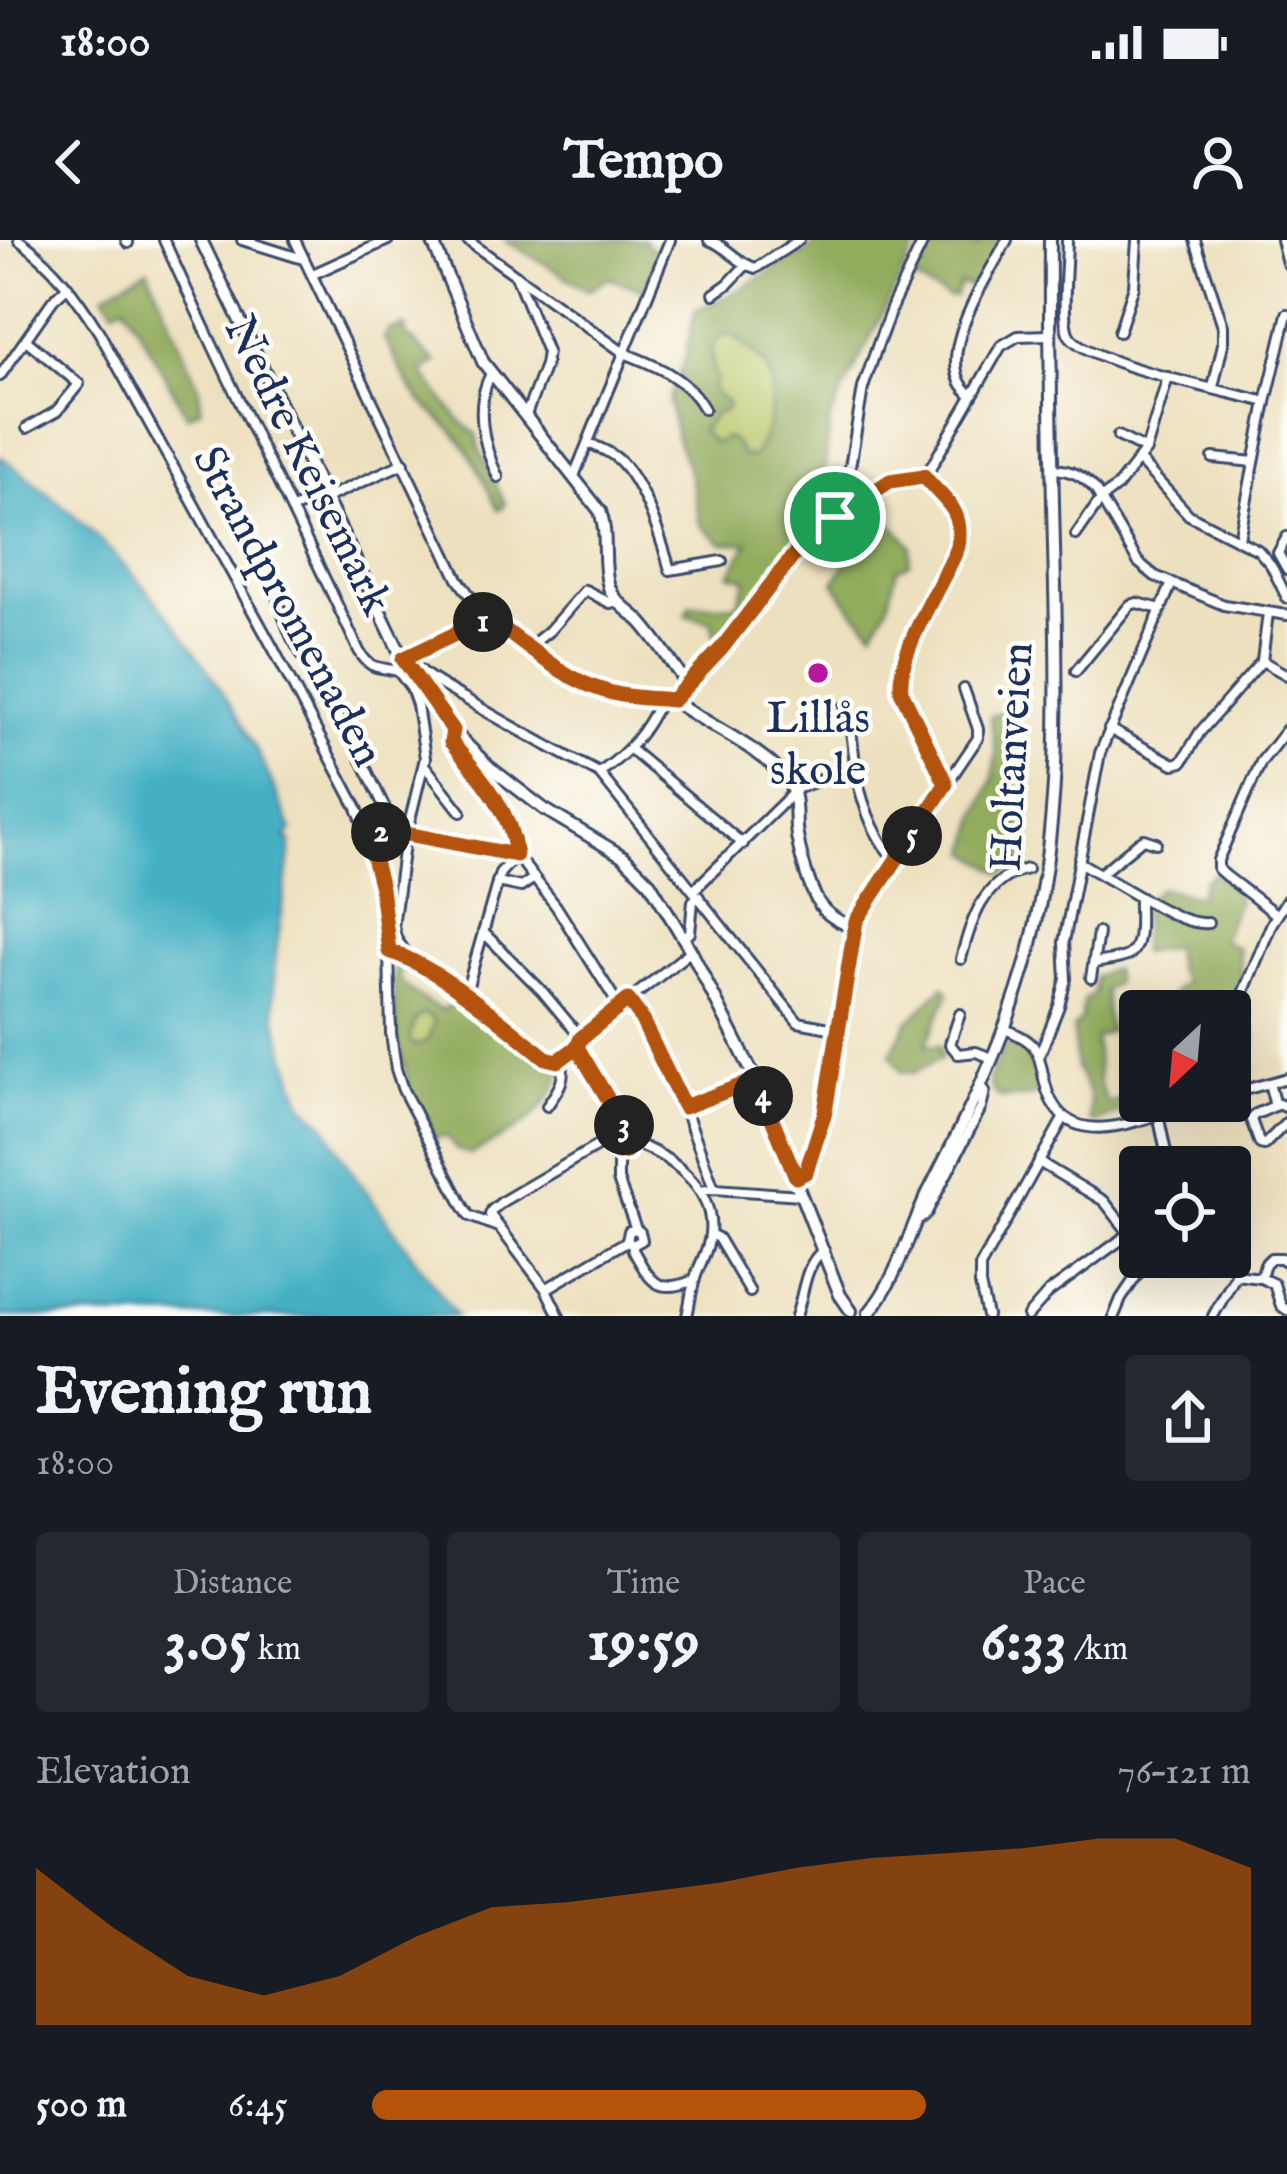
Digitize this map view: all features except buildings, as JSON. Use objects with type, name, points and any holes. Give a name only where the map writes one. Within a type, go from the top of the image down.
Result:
[{"type":"main road","points":[[201,240],[320,498],[405,658],[453,730],[507,783],[608,846],[650,883],[691,951],[756,1080],[849,1314],[862,1309],[870,1314]]},
{"type":"main road","points":[[432,240],[483,362],[602,517],[611,591],[687,683],[667,699],[778,771],[794,792],[797,836],[818,901],[836,920],[855,928],[818,1138],[809,1167],[796,1177]]},
{"type":"main road","name":"Holtanveien","points":[[870,1314],[982,1087],[1005,1029],[1035,926],[1055,798],[1058,716],[1050,240]]},
{"type":"street","name":"Strandpromenaden","points":[[19,240],[68,286],[110,351],[338,769],[366,830],[381,888],[389,951],[391,1033],[403,1090],[466,1210],[497,1227],[546,1289],[560,1316]]},
{"type":"street","name":"Nedre Keisemark","points":[[164,240],[367,664],[398,671],[417,705],[424,764],[402,833],[393,927],[412,962]]},
{"type":"street","points":[[242,240],[304,260]]},
{"type":"street","points":[[295,240],[458,579],[489,618],[572,676],[599,689],[667,699],[630,749],[599,773]]},
{"type":"street","points":[[313,274],[388,240]]},
{"type":"street","points":[[467,240],[624,353],[688,386],[704,409]]},
{"type":"street","points":[[573,478],[670,240]]},
{"type":"street","points":[[710,240],[756,268],[799,240]]},
{"type":"street","points":[[835,517],[830,506],[850,467],[862,388],[893,304],[924,240]]},
{"type":"street","points":[[971,395],[960,386],[956,374],[960,333],[1007,240]]},
{"type":"street","points":[[1067,240],[1070,338],[1098,356],[1266,402]]},
{"type":"street","points":[[1119,332],[1134,286],[1138,240]]},
{"type":"street","points":[[1195,240],[1222,326],[1223,344],[1213,387]]},
{"type":"street","points":[[1281,240],[1287,263]]},
{"type":"street","points":[[714,294],[746,265]]},
{"type":"street","points":[[517,277],[547,352],[526,415]]},
{"type":"street","points":[[0,376],[68,286]]},
{"type":"street","points":[[1239,539],[1287,314]]},
{"type":"street","points":[[924,476],[997,351],[1018,337],[1050,335]]},
{"type":"street","points":[[26,340],[79,384],[60,408],[27,428]]},
{"type":"street","points":[[491,374],[485,386],[483,441],[498,476]]},
{"type":"street","points":[[1076,536],[1146,450],[1168,377]]},
{"type":"street","points":[[1118,436],[1146,450]]},
{"type":"street","points":[[588,443],[624,464],[670,570],[722,561]]},
{"type":"street","points":[[1213,458],[1254,462]]},
{"type":"street","points":[[1053,469],[1071,470],[1086,479],[1138,562],[1155,576],[1224,605],[1286,615],[1287,599],[1258,550],[1190,514],[1139,460]]},
{"type":"street","points":[[293,508],[404,463]]},
{"type":"street","points":[[687,683],[722,648],[797,551],[835,517],[890,481],[924,476]]},
{"type":"street","points":[[924,476],[952,506],[960,539],[900,677],[901,691],[946,784]]},
{"type":"street","points":[[1287,536],[1278,553],[1287,569]]},
{"type":"street","points":[[1040,1054],[1066,979],[1064,942],[1100,753],[1172,583]]},
{"type":"street","points":[[529,647],[585,590],[610,603],[618,602]]},
{"type":"street","points":[[278,602],[291,636],[402,833]]},
{"type":"street","points":[[1076,671],[1130,605],[1161,609]]},
{"type":"street","points":[[1109,729],[1178,765],[1210,718],[1262,661],[1268,613]]},
{"type":"street","points":[[489,618],[405,658],[526,736],[599,773],[798,1022],[840,1030]]},
{"type":"street","points":[[1262,661],[1287,676]]},
{"type":"street","points":[[855,928],[859,914],[978,738],[964,688]]},
{"type":"street","points":[[845,706],[852,724],[855,768],[872,820],[895,859]]},
{"type":"street","points":[[1277,915],[1218,869],[1218,860],[1261,762],[1287,729]]},
{"type":"street","points":[[453,730],[451,742],[505,813],[516,855],[556,906],[619,1007]]},
{"type":"street","points":[[630,749],[743,844]]},
{"type":"street","points":[[424,764],[461,812]]},
{"type":"street","points":[[683,937],[690,933],[696,894],[794,792],[855,768]]},
{"type":"street","points":[[366,830],[516,855]]},
{"type":"street","points":[[1100,874],[1144,839],[1156,843]]},
{"type":"street","points":[[465,995],[497,882],[516,855]]},
{"type":"street","points":[[1078,862],[1189,921],[1208,923]]},
{"type":"street","points":[[961,959],[971,922],[990,890],[998,881],[1027,869]]},
{"type":"street","points":[[497,882],[520,887],[534,878]]},
{"type":"street","points":[[1095,963],[1134,950],[1139,897]]},
{"type":"street","points":[[1245,990],[1287,900]]},
{"type":"street","points":[[483,932],[532,979],[579,1042],[624,1126],[626,1152],[618,1153]]},
{"type":"street","points":[[1091,978],[1098,933]]},
{"type":"street","points":[[389,951],[465,995],[557,1060],[565,1071],[547,1106]]},
{"type":"street","points":[[557,1060],[691,951]]},
{"type":"street","points":[[628,1000],[684,1107],[714,1189]]},
{"type":"street","points":[[960,1014],[950,1044],[958,1054],[976,1052],[994,1058]]},
{"type":"street","points":[[1005,1029],[1034,1042],[1046,1088],[1063,1119],[1097,1129],[1125,1122]]},
{"type":"street","points":[[1251,1088],[1287,1078]]},
{"type":"street","points":[[684,1107],[756,1080]]},
{"type":"street","points":[[1269,1083],[1275,1106]]},
{"type":"street","points":[[1287,1108],[1280,1104],[1251,1120],[1264,1145],[1287,1122]]},
{"type":"street","points":[[987,1316],[980,1268],[1063,1119]]},
{"type":"street","points":[[611,1144],[615,1136],[645,1147],[672,1162],[701,1191],[710,1234],[687,1316]]},
{"type":"street","points":[[497,1227],[490,1215],[503,1201],[604,1142],[611,1144],[618,1153],[618,1180],[642,1240],[546,1289]]},
{"type":"street","points":[[1039,1162],[1104,1201],[1119,1220]]},
{"type":"street","points":[[701,1191],[803,1196]]},
{"type":"street","points":[[710,1234],[718,1238],[750,1292]]},
{"type":"street","points":[[1028,1316],[1049,1292],[1119,1240]]},
{"type":"street","points":[[630,1243],[650,1280],[658,1285],[678,1286],[695,1279]]},
{"type":"street","points":[[796,1316],[810,1265],[824,1250]]},
{"type":"street","points":[[1261,1278],[1271,1258],[1287,1262]]},
{"type":"street","points":[[1251,1277],[1276,1286],[1280,1306],[1287,1310]]},
{"type":"street","points":[[1114,1316],[1135,1278]]},
{"type":"street","points":[[1213,1316],[1233,1278]]},
{"type":"green space","points":[[505,240],[645,240],[648,247],[660,251],[643,290],[608,278],[588,290]]},
{"type":"green space","points":[[814,240],[909,240],[917,245],[830,418],[825,466],[817,479],[827,492],[821,501],[802,499],[792,510],[802,535],[737,623],[716,640],[711,621],[686,615],[691,605],[737,605],[747,579],[730,574],[748,543],[722,543],[700,524],[669,400],[685,360],[695,310],[815,246]],"holes":[[[733,334],[763,362],[771,384],[768,425],[752,458],[741,455],[725,438],[714,444],[701,431],[715,414],[727,409],[727,402],[713,388],[717,378],[712,346]]]},
{"type":"green space","points":[[980,240],[1004,240],[977,289],[960,284],[955,297],[948,298],[912,279],[920,254],[928,247],[979,246]]},
{"type":"green space","points":[[148,269],[199,388],[201,409],[187,416],[125,304],[114,309],[104,294]]},
{"type":"green space","points":[[405,326],[406,335],[437,363],[424,370],[425,376],[476,434],[503,508],[498,510],[463,444],[403,375],[384,338],[389,330]]},
{"type":"green space","points":[[732,334],[762,362],[771,384],[768,425],[752,458],[740,455],[725,438],[714,445],[701,431],[715,413],[722,412],[713,388],[712,345]]},
{"type":"green space","points":[[862,508],[897,529],[911,545],[909,563],[897,569],[888,605],[874,631],[834,582],[854,551],[828,534]]},
{"type":"green space","points":[[1002,712],[1016,788],[1021,864],[1002,873],[969,852],[993,779],[996,751],[990,717]]},
{"type":"green space","points":[[1214,873],[1233,888],[1238,901],[1222,940],[1238,948],[1244,990],[1175,990],[1185,983],[1176,970],[1174,947],[1141,953],[1144,902],[1160,888],[1198,896],[1204,881]]},
{"type":"green space","points":[[393,959],[406,963],[399,979],[425,1001],[443,1011],[458,997],[555,1069],[562,1069],[538,1111],[471,1154],[457,1150],[445,1135],[434,1139],[409,1086],[396,1031]],"holes":[[[424,1013],[434,1021],[428,1041],[414,1046],[409,1038],[416,1019]]]},
{"type":"green space","points":[[1113,969],[1115,983],[1104,990],[1109,1032],[1095,1038],[1099,1084],[1107,1103],[1119,1100],[1119,1112],[1097,1123],[1090,1121],[1090,1095],[1076,1068],[1073,1028],[1081,1020],[1084,1000],[1094,993],[1094,977]]},
{"type":"green space","points":[[944,986],[949,992],[926,1045],[940,1046],[942,1058],[913,1073],[901,1071],[891,1054],[908,1022]]},
{"type":"green space","points":[[424,1013],[435,1021],[428,1041],[414,1046],[409,1038],[416,1019]]},
{"type":"green space","points":[[1011,1041],[1023,1042],[1036,1066],[1037,1093],[1028,1097],[1001,1098],[990,1086],[994,1067]]},
{"type":"water","points":[[0,456],[75,517],[144,586],[203,663],[254,746],[292,830],[286,838],[291,841],[274,1000],[298,1091],[456,1316],[0,1316]]},
{"type":"place","name":"Lillås skole","points":[[818,673]]},
{"type":"route","points":[[835,517],[797,551],[722,648],[673,700],[608,692],[588,684],[489,618],[403,659],[453,730],[451,742],[497,798],[516,855],[366,830],[381,888],[389,951],[465,995],[546,1058],[558,1061],[577,1047],[624,1126],[623,1135],[615,1136],[611,1144],[618,1153],[630,1148],[624,1126],[577,1047],[581,1038],[628,1000],[684,1107],[756,1080],[796,1177],[806,1172],[825,1112],[856,921],[946,784],[901,691],[900,677],[958,547],[956,513],[924,476],[890,481],[835,517]]}]
